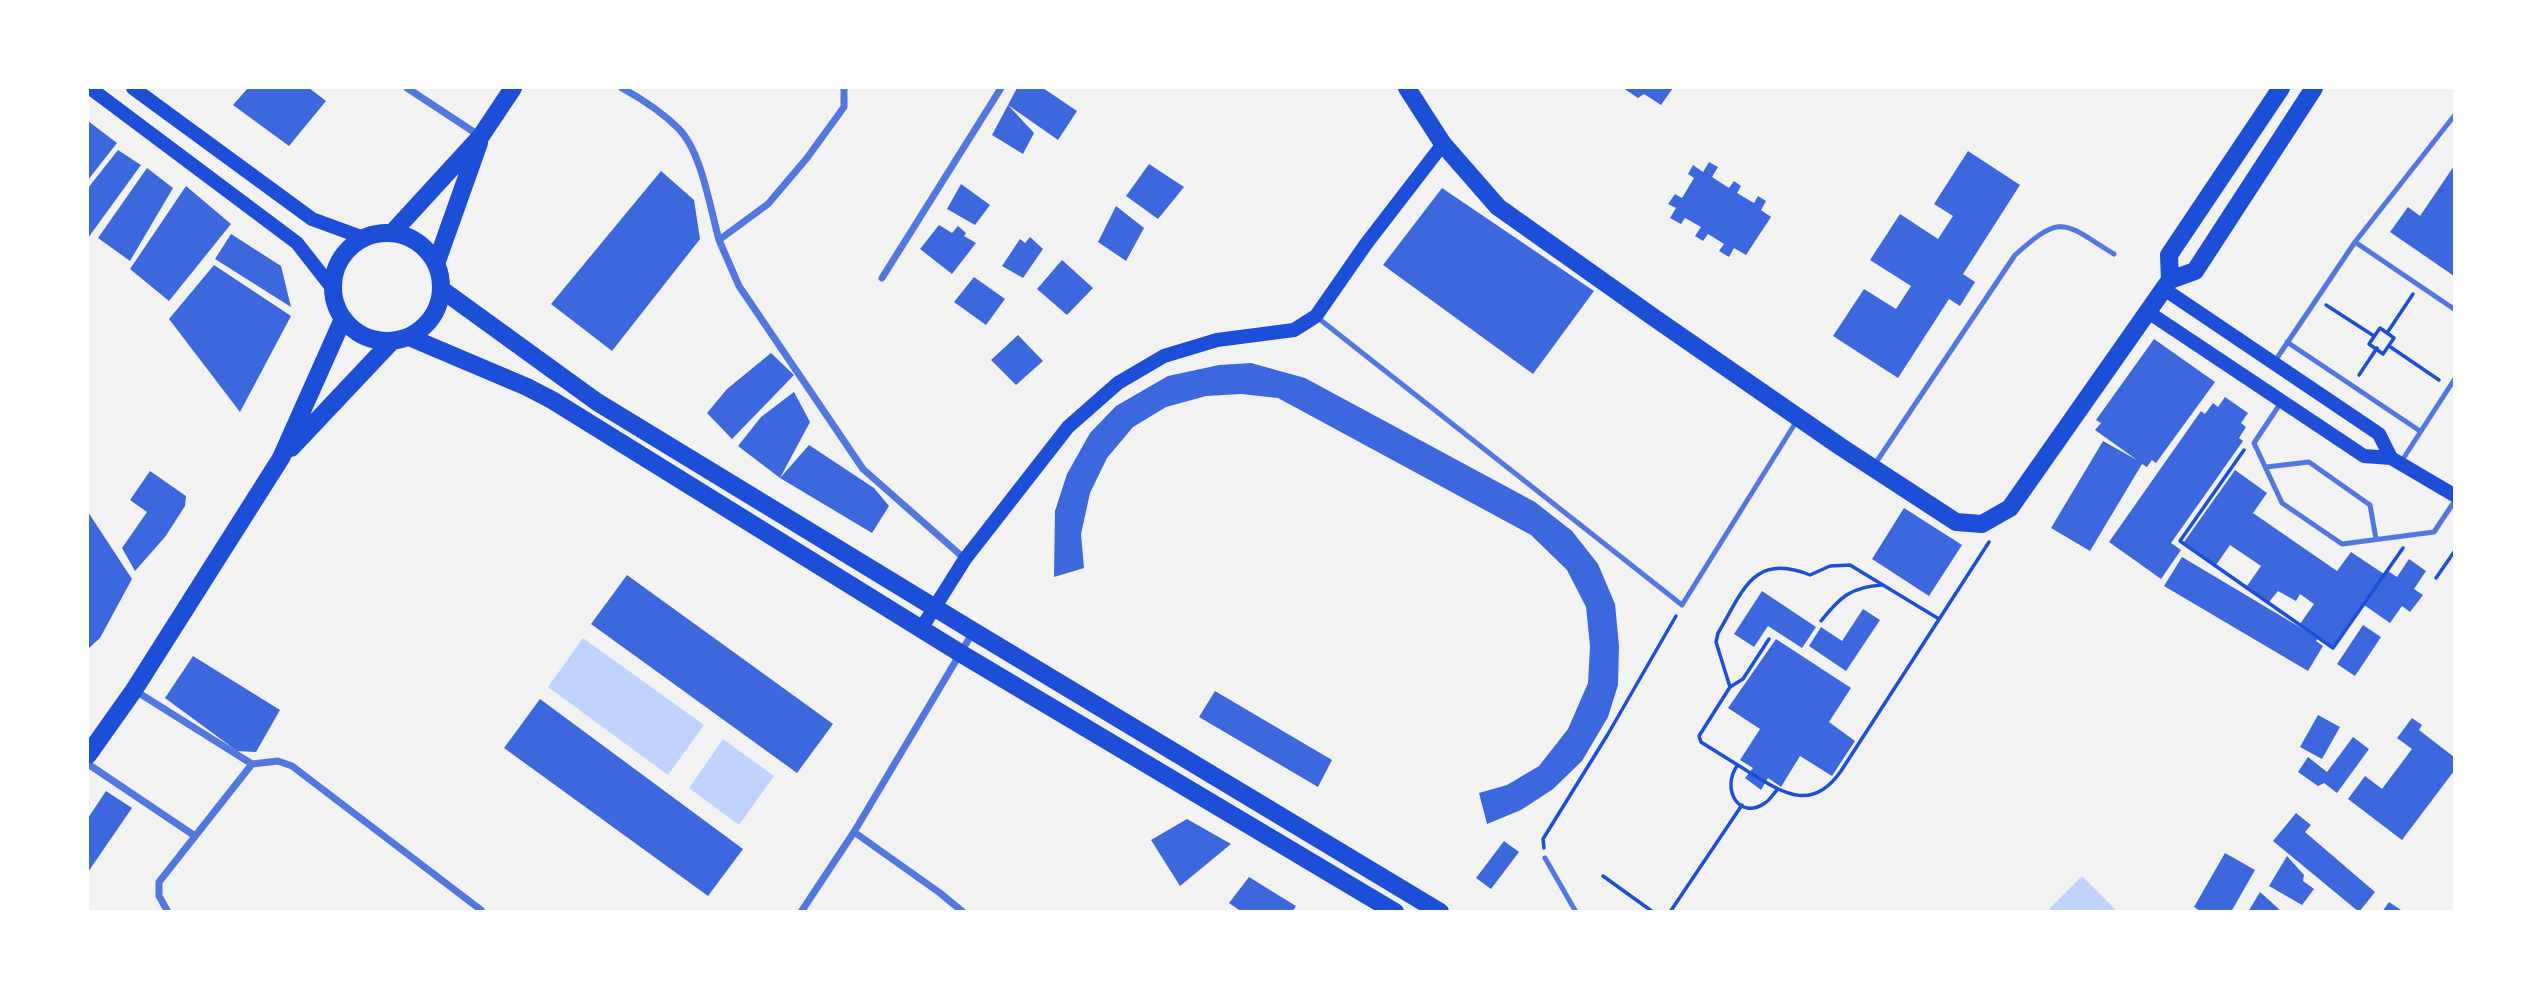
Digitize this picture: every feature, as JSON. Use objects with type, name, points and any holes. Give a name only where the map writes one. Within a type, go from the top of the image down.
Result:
[{"type":"main road","points":[[90,88],[297,243],[333,289]]},
{"type":"main road","points":[[132,88],[312,219],[364,239]]},
{"type":"main road","points":[[392,233],[481,136],[513,88]]},
{"type":"main road","points":[[1407,88],[1443,144],[1498,207],[1873,468],[1956,522],[1982,524],[2010,508],[2167,285],[2195,271],[2314,88]]},
{"type":"main road","points":[[2167,285],[2169,255],[2281,88]]},
{"type":"main road","points":[[436,264],[481,136]]},
{"type":"main road","points":[[921,629],[965,559],[1068,427],[1118,383],[1164,356],[1217,340],[1294,330],[1315,316],[1443,144]]},
{"type":"main road","points":[[281,458],[401,339],[422,328],[432,317],[439,303],[441,289],[436,264],[426,249],[411,239],[392,233],[378,234],[351,247],[341,259],[333,289],[336,305],[344,319],[357,332],[374,340],[401,339],[527,387],[960,653],[1395,912]]},
{"type":"main road","points":[[2167,285],[2273,363],[2379,434],[2395,461]]},
{"type":"main road","points":[[441,289],[587,395],[934,608],[1440,912]]},
{"type":"main road","points":[[2148,312],[2364,456],[2395,461],[2455,495]]},
{"type":"main road","points":[[88,755],[134,690],[281,458],[344,319]]},
{"type":"main road","points":[[604,433],[615,412]]},
{"type":"main road","points":[[788,546],[801,526]]},
{"type":"street","points":[[407,88],[481,136]]},
{"type":"street","points":[[622,88],[640,98],[680,130],[694,152],[719,240],[739,286],[863,469],[965,559]]},
{"type":"street","points":[[719,240],[768,204],[807,158],[844,107],[844,88]]},
{"type":"street","points":[[882,278],[1001,88]]},
{"type":"street","points":[[801,912],[854,832],[973,631]]},
{"type":"street","points":[[134,690],[251,764],[278,761],[292,766],[481,910]]},
{"type":"street","points":[[88,764],[195,836]]},
{"type":"street","points":[[168,912],[159,896],[159,883],[251,764]]},
{"type":"street","points":[[854,832],[963,912]]},
{"type":"lane","points":[[2273,363],[2355,242],[2455,116]]},
{"type":"lane","points":[[1873,468],[2015,255],[2040,233],[2057,225],[2070,228],[2114,254]]},
{"type":"lane","points":[[2355,242],[2455,309]]},
{"type":"lane","points":[[1315,316],[1682,605],[1798,418]]},
{"type":"lane","points":[[2287,342],[2420,431]]},
{"type":"lane","points":[[2395,461],[2420,431],[2455,380]]},
{"type":"lane","points":[[2282,401],[2254,443],[2282,503],[2342,544],[2434,531],[2455,502]]},
{"type":"lane","points":[[2266,467],[2309,462],[2370,505],[2376,539]]},
{"type":"lane","points":[[1545,858],[1576,912]]},
{"type":"path","points":[[2387,333],[2419,285]]},
{"type":"path","points":[[2317,299],[2374,336]]},
{"type":"path","points":[[2380,328],[2387,333],[2394,338],[2383,354],[2369,344],[2380,328]]},
{"type":"path","points":[[2389,346],[2450,387]]},
{"type":"path","points":[[2352,386],[2376,348]]},
{"type":"path","points":[[2254,443],[2247,446],[2180,541],[2333,648],[2412,535]]},
{"type":"path","points":[[1769,639],[1742,679],[1730,687],[1699,736],[1701,742],[1777,790],[1794,796],[1808,796],[1833,783],[1990,540]]},
{"type":"path","points":[[2437,578],[2455,552]]},
{"type":"path","points":[[1730,687],[1716,642],[1718,633],[1753,577],[1771,567],[1790,567],[1810,575],[1830,566],[1850,565],[1939,619]]},
{"type":"path","points":[[1821,621],[1848,593],[1864,586],[1885,585]]},
{"type":"path","points":[[1545,858],[1543,839],[1608,734],[1682,605]]},
{"type":"path","points":[[1738,765],[1729,784],[1733,797],[1742,805],[1750,808],[1764,804],[1777,790]]},
{"type":"path","points":[[1670,912],[1742,805]]},
{"type":"path","points":[[1603,876],[1653,912]]},
{"type":"water","points":[[583,638],[704,725],[668,775],[548,687]]},
{"type":"water","points":[[723,739],[774,776],[739,825],[689,788]]},
{"type":"water","points":[[2082,876],[2117,911],[2047,911]]},
{"type":"building","points":[[248,88],[309,88],[326,101],[289,146],[233,105]]},
{"type":"building","points":[[1017,88],[1043,88],[1077,111],[1058,140],[1008,105]]},
{"type":"building","points":[[1623,88],[1673,88],[1661,105],[1644,94],[1638,98]]},
{"type":"building","points":[[1008,105],[1034,133],[1023,154],[992,135]]},
{"type":"building","points":[[88,121],[117,143],[88,180]]},
{"type":"building","points":[[118,150],[141,165],[88,238],[88,188]]},
{"type":"building","points":[[1968,151],[2020,185],[1963,274],[1975,282],[1960,306],[1949,299],[1898,378],[1833,336],[1864,289],[1896,309],[1911,286],[1870,260],[1900,214],[1938,239],[1953,216],[1934,204]]},
{"type":"building","points":[[1709,162],[1718,167],[1712,177],[1729,188],[1734,181],[1741,186],[1737,193],[1754,203],[1758,196],[1766,201],[1761,210],[1771,217],[1746,255],[1734,248],[1729,257],[1719,251],[1724,244],[1708,234],[1703,241],[1695,236],[1701,227],[1685,218],[1681,224],[1670,218],[1676,208],[1668,204],[1675,194],[1682,198],[1694,178],[1688,174],[1693,165],[1703,172]]},
{"type":"building","points":[[1149,164],[1184,187],[1158,219],[1126,196]]},
{"type":"building","points":[[2454,166],[2454,276],[2390,232],[2408,207],[2420,216]]},
{"type":"building","points":[[147,168],[173,188],[130,261],[98,238]]},
{"type":"building","points":[[661,171],[694,200],[700,239],[612,351],[551,304]]},
{"type":"building","points":[[961,184],[990,205],[975,225],[947,209]]},
{"type":"building","points":[[186,186],[231,224],[169,301],[130,269]]},
{"type":"building","points":[[1442,188],[1594,291],[1533,374],[1383,265]]},
{"type":"building","points":[[1116,206],[1144,228],[1126,261],[1098,242]]},
{"type":"building","points":[[939,225],[952,233],[958,226],[966,233],[964,236],[976,243],[952,274],[920,249]]},
{"type":"building","points":[[231,234],[281,266],[291,307],[215,259]]},
{"type":"building","points":[[1030,237],[1043,249],[1023,278],[1002,266],[1020,239],[1025,243]]},
{"type":"building","points":[[1062,260],[1093,288],[1067,315],[1037,289]]},
{"type":"building","points":[[214,265],[291,316],[240,412],[169,319]]},
{"type":"building","points":[[974,277],[1005,299],[986,325],[954,302]]},
{"type":"building","points":[[1018,335],[1043,361],[1016,385],[991,360]]},
{"type":"building","points":[[2154,339],[2215,382],[2156,463],[2152,460],[2147,467],[2142,464],[2090,551],[2051,528],[2103,441],[2137,460],[2095,430],[2101,423],[2096,420]]},
{"type":"building","points":[[771,353],[794,375],[732,439],[707,413],[727,389]]},
{"type":"building","points":[[1251,363],[1305,378],[1535,502],[1572,531],[1598,564],[1615,604],[1619,646],[1618,685],[1608,717],[1582,761],[1553,789],[1521,810],[1487,824],[1479,793],[1507,785],[1539,766],[1568,729],[1588,683],[1590,646],[1586,607],[1567,570],[1531,535],[1278,398],[1241,394],[1206,396],[1166,407],[1133,427],[1107,458],[1090,493],[1081,534],[1084,568],[1054,577],[1055,511],[1067,474],[1090,433],[1116,406],[1168,376],[1219,365]]},
{"type":"building","points":[[794,392],[810,422],[780,478],[738,446],[761,417]]},
{"type":"building","points":[[2225,397],[2248,413],[2241,423],[2246,427],[2239,438],[2243,441],[2171,543],[2181,550],[2161,579],[2109,542],[2201,411],[2205,414],[2213,403],[2218,407]]},
{"type":"building","points":[[809,445],[874,488],[889,506],[872,533],[780,478]]},
{"type":"building","points":[[2235,470],[2267,493],[2253,513],[2337,571],[2351,552],[2384,574],[2332,647],[2300,624],[2314,604],[2300,594],[2296,601],[2278,591],[2269,602],[2247,586],[2261,566],[2230,545],[2216,565],[2184,542]]},
{"type":"building","points":[[150,471],[186,496],[185,506],[165,537],[135,571],[122,548],[147,512],[130,500]]},
{"type":"building","points":[[1904,508],[1962,545],[1929,596],[1872,559]]},
{"type":"building","points":[[88,512],[132,579],[100,638],[88,649]]},
{"type":"building","points":[[2182,557],[2318,638],[2316,641],[2323,646],[2308,671],[2164,586]]},
{"type":"building","points":[[2409,559],[2426,571],[2414,589],[2423,595],[2410,612],[2402,606],[2390,623],[2364,605],[2388,571],[2397,577]]},
{"type":"building","points":[[627,575],[833,724],[797,773],[591,624]]},
{"type":"building","points":[[1762,591],[1816,627],[1802,648],[1768,626],[1754,647],[1734,634]]},
{"type":"building","points":[[1863,609],[1880,620],[1846,671],[1809,646],[1821,627],[1842,641]]},
{"type":"building","points":[[2363,625],[2381,637],[2355,676],[2337,664]]},
{"type":"building","points":[[1776,639],[1851,688],[1829,722],[1855,741],[1832,776],[1800,756],[1781,787],[1768,778],[1761,790],[1745,778],[1753,768],[1740,760],[1760,729],[1728,708]]},
{"type":"building","points":[[193,656],[280,710],[256,752],[237,751],[165,698]]},
{"type":"building","points":[[1215,691],[1332,760],[1318,787],[1199,717]]},
{"type":"building","points":[[540,699],[743,849],[708,896],[504,748]]},
{"type":"building","points":[[2318,715],[2340,727],[2322,759],[2300,747]]},
{"type":"building","points":[[2412,718],[2422,725],[2419,730],[2454,757],[2454,771],[2402,840],[2348,799],[2365,776],[2382,789],[2412,749],[2397,738]]},
{"type":"building","points":[[2353,737],[2369,749],[2337,793],[2324,783],[2318,786],[2298,772],[2308,757],[2327,772]]},
{"type":"building","points":[[106,791],[132,808],[88,872],[88,818]]},
{"type":"building","points":[[2296,813],[2311,825],[2305,832],[2375,892],[2359,912],[2273,841]]},
{"type":"building","points":[[1187,819],[1231,844],[1180,886],[1151,840]]},
{"type":"building","points":[[1504,841],[1519,852],[1491,889],[1476,878]]},
{"type":"building","points":[[2225,853],[2255,870],[2231,912],[2202,912],[2194,907]]},
{"type":"building","points":[[2287,856],[2304,875],[2303,881],[2314,889],[2302,905],[2269,886]]},
{"type":"building","points":[[1249,877],[1296,906],[1292,912],[1242,912],[1229,903]]},
{"type":"building","points":[[2260,892],[2269,900],[2282,912],[2248,912]]},
{"type":"building","points":[[2389,902],[2404,912],[2382,912]]}]
